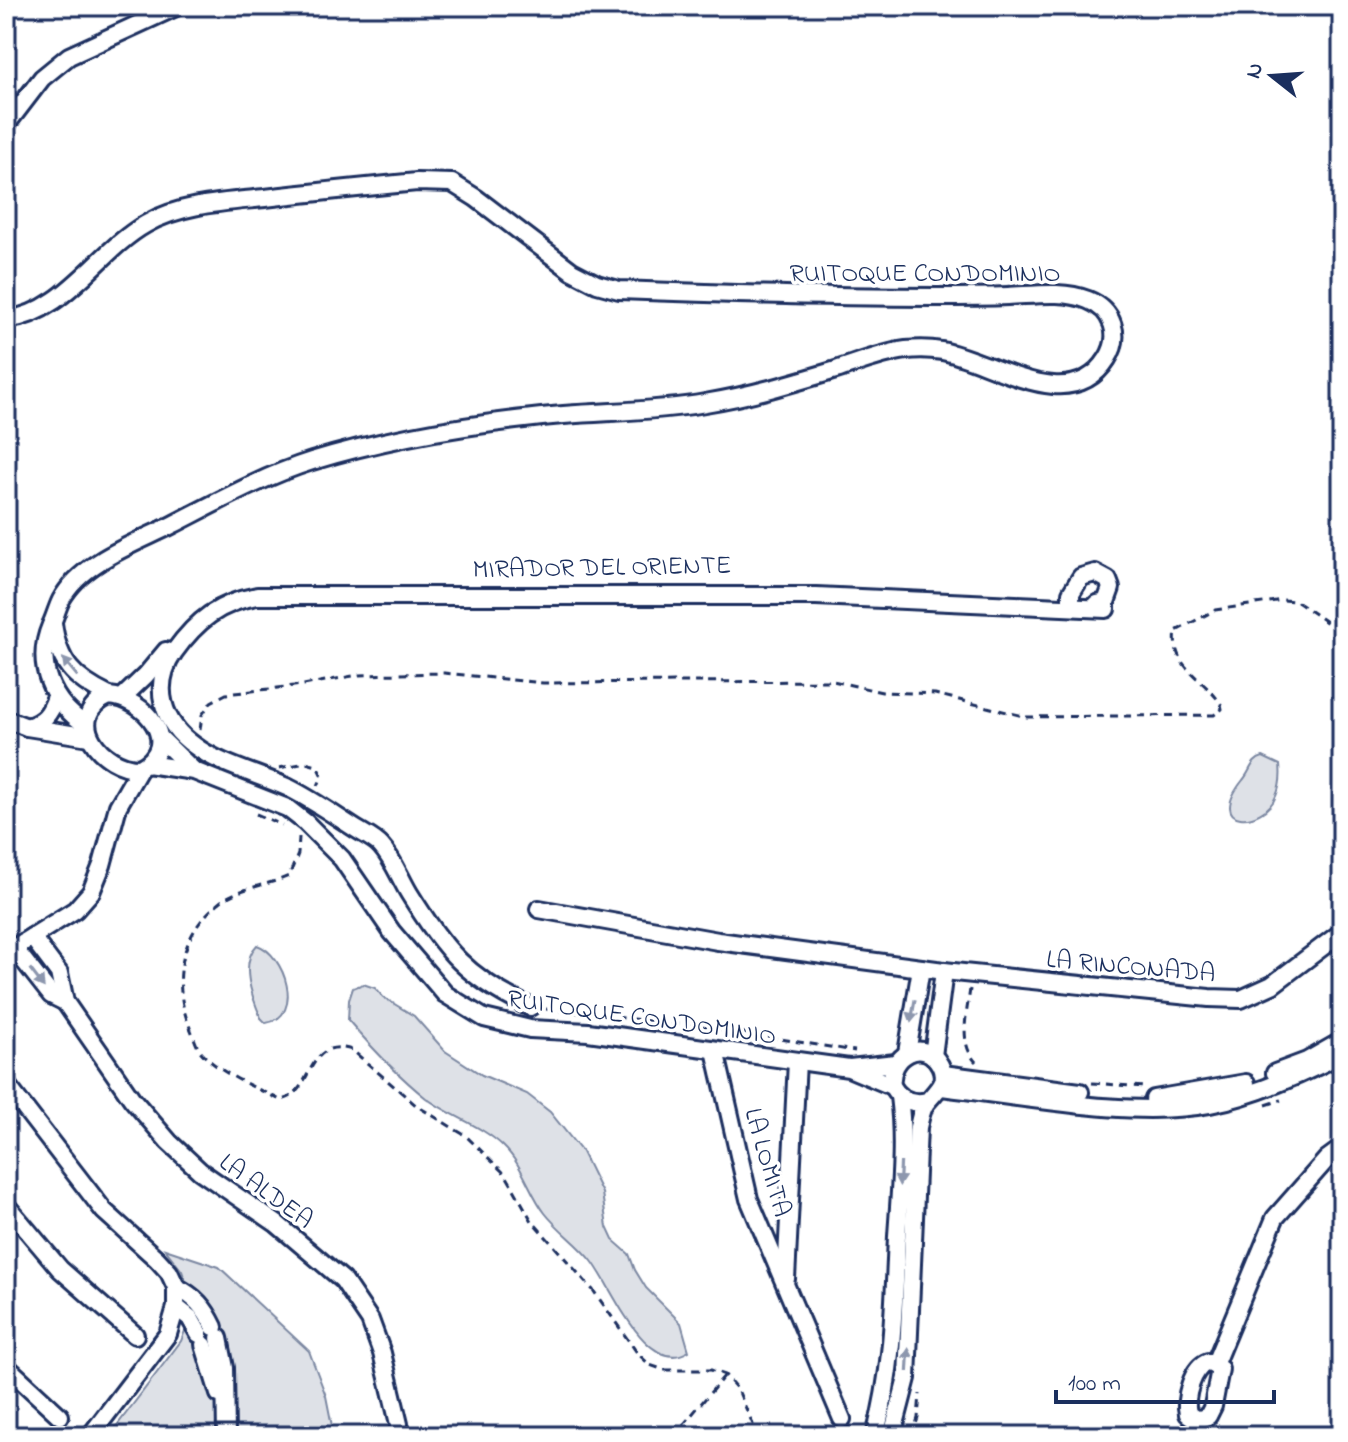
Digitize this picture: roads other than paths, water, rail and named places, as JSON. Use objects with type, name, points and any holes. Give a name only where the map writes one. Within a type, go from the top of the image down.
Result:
[{"type":"street","points":[[6,125],[42,78],[69,56],[178,6]]},
{"type":"street","name":"RUITOQUE CONDOMINIO","points":[[6,320],[38,309],[59,296],[146,224],[173,213],[209,204],[417,182],[452,183],[572,271],[597,284],[619,290],[938,297],[1059,294],[1091,300],[1110,316],[1115,338],[1108,358],[1088,379],[1063,385],[1029,382],[940,350],[905,350],[704,404],[549,416],[466,427],[408,437],[309,462],[232,495],[98,565],[77,580],[62,597],[46,637],[46,675],[56,697],[116,764],[129,768],[143,766],[194,771],[287,808],[342,859],[392,932],[445,994],[484,1018],[530,1029],[588,1032],[849,1068],[896,1091],[912,1103],[927,1101]]},
{"type":"street","points":[[530,1007],[474,976],[442,941],[381,845],[313,801],[196,748],[178,731],[166,714],[161,689],[167,662],[202,620],[231,601],[257,596],[816,596],[1106,609],[1111,588],[1108,580],[1090,573],[1081,577],[1074,586],[1071,601]]},
{"type":"street","name":"MIRADOR DEL ORIENTE","points":[[161,659],[183,629],[210,605],[233,593],[257,591],[823,587],[1088,604],[1106,602]]},
{"type":"street","name":"RUITOQUE CONDOMINIO","points":[[53,622],[60,655],[82,682],[116,697],[152,722],[159,730],[161,739],[194,771]]},
{"type":"street","points":[[6,719],[27,727],[88,731],[91,709],[99,701],[116,697],[161,659]]},
{"type":"street","name":"RUITOQUE CONDOMINIO","points":[[152,722],[153,683],[161,659]]},
{"type":"street","points":[[27,727],[41,723],[56,697]]},
{"type":"street","points":[[10,951],[75,910],[91,892],[102,865],[118,806],[143,766],[158,752],[161,739]]},
{"type":"street","points":[[116,764],[118,806]]},
{"type":"street","name":"LA RINCONADA","points":[[539,909],[718,941],[944,971],[1241,999],[1272,985],[1342,932]]},
{"type":"street","name":"LA ALDEA","points":[[32,937],[59,973],[65,1002],[132,1099],[169,1142],[200,1171],[277,1224],[343,1280],[370,1320],[382,1353],[399,1424],[399,1436]]},
{"type":"street","name":"LA ALDEA","points":[[10,951],[51,995],[65,1002]]},
{"type":"street","points":[[875,1436],[889,1376],[901,1155],[902,1120],[892,1070],[901,1058],[921,968]]},
{"type":"street","points":[[942,1080],[933,1056],[944,971]]},
{"type":"street","points":[[942,1080],[1148,1099],[1236,1085],[1269,1076],[1307,1061],[1342,1041]]},
{"type":"street","name":"LA LOMITA","points":[[715,1050],[744,1180],[842,1419]]},
{"type":"street","name":"RUITOQUE CONDOMINIO","points":[[849,1068],[920,1051],[933,1056]]},
{"type":"street","points":[[942,1080],[1105,1106],[1177,1108],[1212,1103],[1301,1076],[1342,1054]]},
{"type":"street","name":"LA LOMITA","points":[[786,1284],[797,1061]]},
{"type":"street","points":[[892,1436],[907,1378],[918,1127],[927,1101],[942,1080]]},
{"type":"street","points":[[6,1084],[104,1211],[157,1259],[169,1272],[176,1287],[176,1307],[168,1334],[90,1436]]},
{"type":"street","points":[[1215,1363],[1275,1218],[1327,1159],[1342,1148]]},
{"type":"street","points":[[6,1205],[60,1269],[135,1335]]},
{"type":"street","points":[[176,1287],[190,1294],[201,1305],[209,1336],[225,1368],[226,1436]]},
{"type":"street","points":[[176,1307],[209,1336]]},
{"type":"street","points":[[6,1366],[60,1416]]}]
